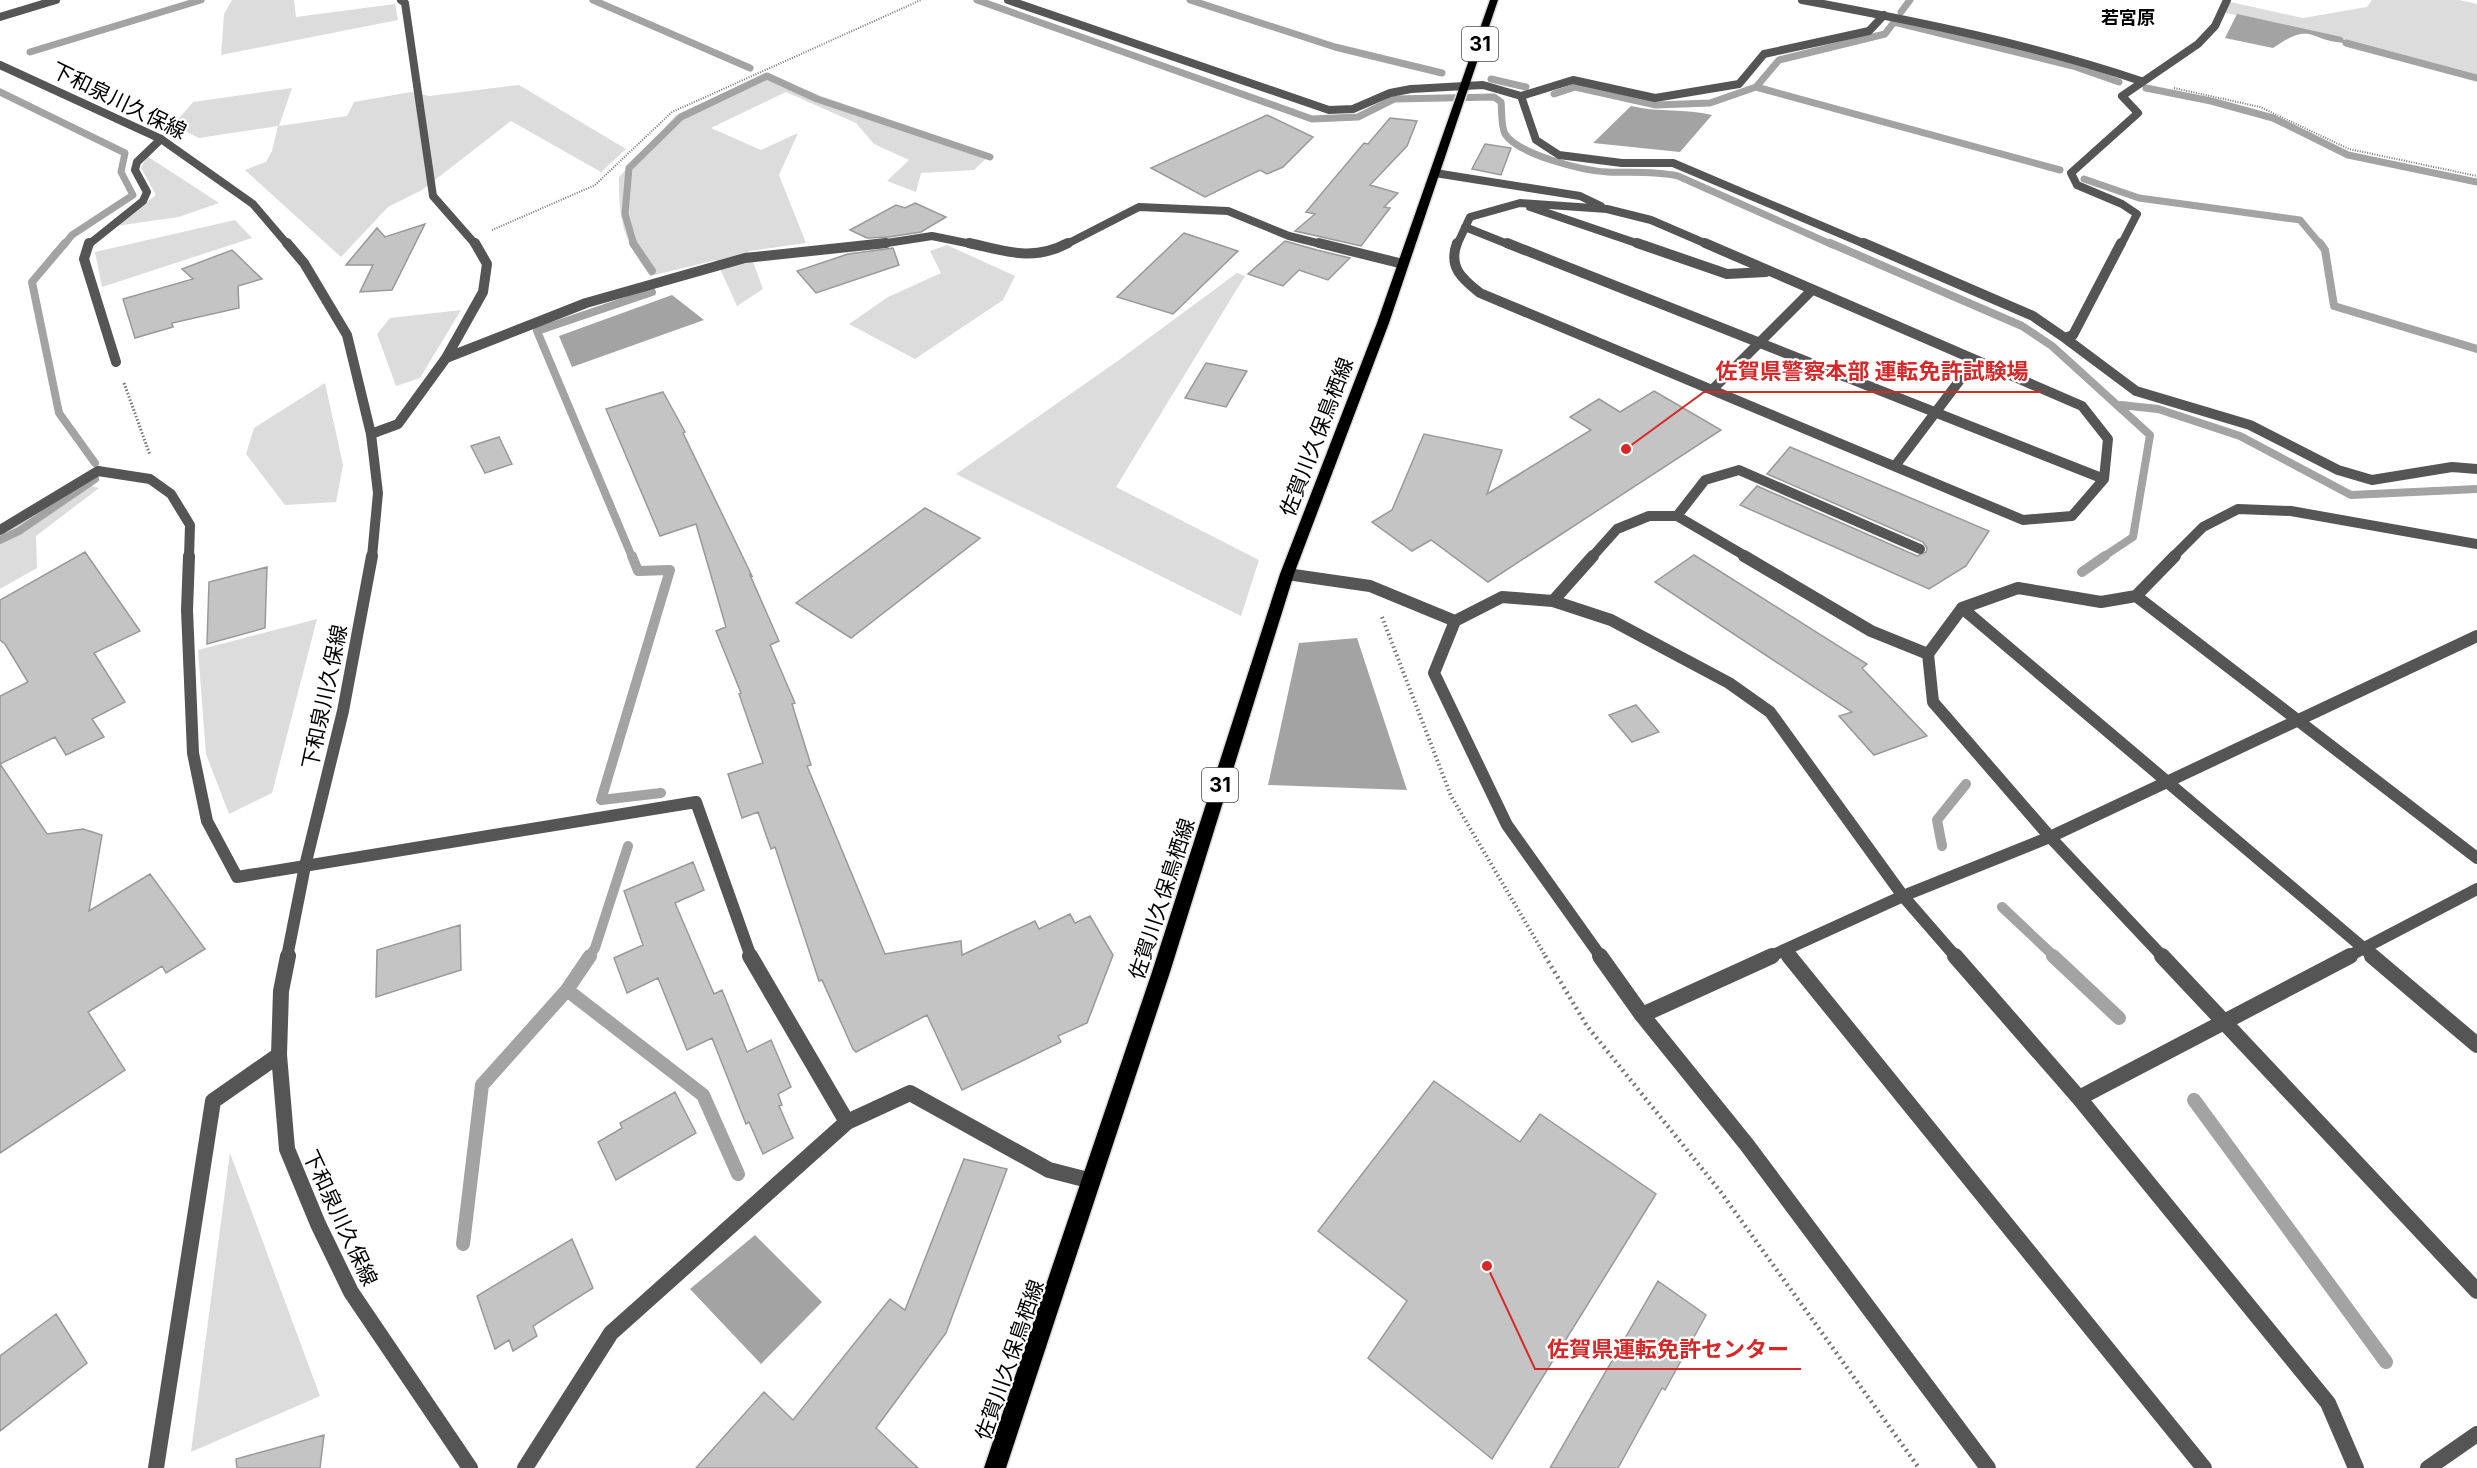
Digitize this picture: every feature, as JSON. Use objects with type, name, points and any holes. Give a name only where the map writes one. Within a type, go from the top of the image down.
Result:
[{"type":"main road","name":"31","points":[[1465,87],[1494,0]]},
{"type":"main road","name":"佐賀川久保鳥栖線","points":[[995,1468],[1092,1181],[1287,574],[1403,264],[1465,87]]},
{"type":"street","points":[[0,17],[56,0]]},
{"type":"street","points":[[371,434],[398,424],[446,358],[483,292],[487,264],[472,239],[433,196],[406,14],[401,0]]},
{"type":"street","points":[[1008,0],[1329,110],[1353,110],[1390,93],[1411,88],[1483,85],[1521,96],[1573,80],[1655,98],[1739,84],[1764,54],[1869,31],[1884,15]]},
{"type":"street","points":[[1802,0],[1884,15],[2088,63],[2141,81]]},
{"type":"street","points":[[2065,338],[2073,335],[2137,214],[2116,199],[2077,186],[2072,180],[2071,172],[2138,113],[2122,96],[2141,81],[2202,42],[2215,27],[2226,0]]},
{"type":"street","name":"下和泉川久保線","points":[[3,68],[161,140],[253,204],[304,263],[347,335],[371,434],[378,493],[375,541],[344,711],[305,866],[281,991],[279,1055],[287,1149],[318,1224],[351,1292],[470,1468]]},
{"type":"street","points":[[1521,96],[1536,140],[1559,155],[1622,163],[1673,163],[1697,172],[2033,316],[2136,391],[2250,425],[2338,470],[2372,480],[2452,467],[2477,469]]},
{"type":"street","points":[[116,362],[84,259],[89,242],[143,201],[147,192],[135,170],[137,162],[161,140]]},
{"type":"street","points":[[1436,173],[1580,196],[1607,209]]},
{"type":"street","points":[[1520,203],[1726,274],[1770,272]]},
{"type":"street","points":[[1520,203],[1607,209],[1651,220],[2082,406],[2108,439],[2104,479],[2072,516],[2023,520],[1480,293],[1458,276],[1453,255],[1470,218],[1520,203]]},
{"type":"street","points":[[446,358],[586,303],[745,258],[932,236],[1026,255],[1049,253],[1139,207],[1228,212],[1289,236],[1403,264]]},
{"type":"street","points":[[1466,227],[2104,479]]},
{"type":"street","points":[[1712,390],[1812,290]]},
{"type":"street","points":[[1895,466],[1975,360]]},
{"type":"street","points":[[1677,516],[1705,480],[1738,470],[1920,549]]},
{"type":"street","points":[[0,530],[98,471],[150,479],[171,494],[190,525],[187,610],[193,753],[207,821],[237,877],[696,802],[754,966],[847,1122]]},
{"type":"street","points":[[2477,544],[2291,511],[2238,509],[2203,527],[2136,596],[2101,602],[2018,588],[1962,608],[1928,654],[1933,702],[2050,837],[2477,1291]]},
{"type":"street","points":[[1553,601],[1617,529],[1649,516],[1677,516],[1871,631],[1928,654]]},
{"type":"street","points":[[1287,574],[1370,586],[1455,621]]},
{"type":"street","points":[[2136,596],[2477,858]]},
{"type":"street","points":[[1988,1468],[1748,1145],[1642,1015],[1507,825],[1434,673],[1455,621],[1502,597],[1553,601],[1611,620],[1728,683],[1770,712],[1903,896],[2079,1098],[2328,1403],[2356,1468]]},
{"type":"street","points":[[1962,608],[2366,948],[2477,1045]]},
{"type":"street","points":[[1642,1015],[1903,896],[2050,837],[2477,636]]},
{"type":"street","points":[[2079,1098],[2477,890]]},
{"type":"street","points":[[1784,950],[2204,1468]]},
{"type":"street","points":[[156,1468],[213,1101],[279,1055]]},
{"type":"street","points":[[525,1468],[611,1333],[847,1122],[910,1093],[1049,1170],[1092,1181]]},
{"type":"street","points":[[2428,1468],[2477,1434]]},
{"type":"path","points":[[472,239],[595,184],[672,112],[921,0]]},
{"type":"path","points":[[2141,81],[2260,107],[2349,148],[2477,176]]},
{"type":"path","points":[[116,362],[153,465],[150,479]]},
{"type":"path","points":[[1370,586],[1451,796],[1587,1026],[1720,1191],[1919,1468]]},
{"type":"shaded area","points":[[232,0],[294,0],[296,17],[395,4],[398,20],[221,55],[224,14]]},
{"type":"shaded area","points":[[2372,0],[2459,0],[2477,4],[2477,80],[2344,43],[2346,42],[2342,37],[2221,12],[2226,1],[2303,18],[2367,7]]},
{"type":"shaded area","points":[[2237,14],[2342,37],[2346,43],[2304,34],[2296,35],[2273,48],[2225,38]]},
{"type":"shaded area","points":[[767,73],[821,96],[991,154],[974,170],[921,173],[916,192],[887,181],[909,160],[874,144],[856,123],[786,92],[711,128],[761,150],[798,133],[779,175],[806,243],[749,251],[763,289],[737,306],[716,260],[650,276],[624,230],[620,207],[619,177],[676,115]]},
{"type":"shaded area","points":[[519,85],[626,149],[601,172],[511,121],[422,190],[388,207],[341,257],[245,170],[266,162],[272,151],[278,126],[199,138],[173,125],[193,102],[292,88],[279,126],[347,116],[354,102],[411,92],[429,96]]},
{"type":"shaded area","points":[[1631,106],[1712,115],[1680,152],[1593,143]]},
{"type":"shaded area","points":[[147,156],[219,203],[179,217],[115,226],[156,195],[141,168]]},
{"type":"shaded area","points":[[235,220],[252,238],[102,287],[95,252]]},
{"type":"shaded area","points":[[947,245],[1015,276],[1003,300],[915,359],[849,324],[888,297],[941,273],[930,251]]},
{"type":"shaded area","points":[[1237,273],[1245,276],[1116,487],[1259,560],[1241,616],[956,474],[1119,360]]},
{"type":"shaded area","points":[[672,295],[704,320],[572,367],[559,336]]},
{"type":"shaded area","points":[[461,310],[420,378],[396,386],[377,334],[390,318]]},
{"type":"shaded area","points":[[325,383],[343,465],[336,502],[285,505],[246,454],[254,428]]},
{"type":"shaded area","points":[[84,484],[99,488],[36,536],[37,568],[0,589],[0,536]]},
{"type":"shaded area","points":[[317,619],[272,793],[229,814],[206,754],[198,650]]},
{"type":"shaded area","points":[[1357,638],[1407,790],[1268,785],[1299,643]]},
{"type":"shaded area","points":[[230,1153],[320,1396],[191,1452]]},
{"type":"shaded area","points":[[755,1235],[822,1302],[761,1364],[690,1289]]},
{"type":"building","points":[[1267,115],[1313,137],[1283,167],[1267,174],[1260,170],[1205,197],[1151,168]]},
{"type":"building","points":[[1390,118],[1417,121],[1407,146],[1370,185],[1398,193],[1384,207],[1390,208],[1361,246],[1295,231],[1315,214],[1306,212],[1364,143],[1368,144]]},
{"type":"building","points":[[1485,144],[1511,148],[1501,175],[1472,169]]},
{"type":"building","points":[[915,203],[946,217],[921,232],[889,237],[867,238],[850,230],[896,205],[905,208]]},
{"type":"building","points":[[425,224],[392,290],[360,292],[373,265],[346,265],[377,228],[385,237]]},
{"type":"building","points":[[1184,233],[1238,251],[1173,314],[1117,297]]},
{"type":"building","points":[[1285,241],[1350,258],[1328,280],[1299,270],[1283,286],[1248,274]]},
{"type":"building","points":[[893,248],[899,265],[816,293],[797,271],[848,254]]},
{"type":"building","points":[[232,250],[262,279],[238,286],[239,308],[172,323],[173,327],[135,338],[123,299],[193,279],[182,269]]},
{"type":"building","points":[[1206,363],[1247,371],[1226,407],[1185,398]]},
{"type":"building","points":[[1654,391],[1721,430],[1488,582],[1431,540],[1412,551],[1372,522],[1392,510],[1424,434],[1502,450],[1487,494],[1591,430],[1570,417],[1599,399],[1620,412]]},
{"type":"building","points":[[663,392],[685,432],[683,433],[752,576],[750,575],[779,641],[770,645],[795,703],[792,704],[811,765],[807,766],[885,954],[961,941],[962,955],[1035,921],[1039,929],[1070,914],[1075,923],[1090,916],[1113,955],[1087,1023],[1058,1036],[1061,1042],[962,1090],[927,1015],[856,1052],[853,1049],[822,980],[819,981],[775,847],[771,849],[758,812],[742,818],[728,774],[763,763],[739,694],[741,693],[716,631],[726,627],[696,524],[660,536],[606,409]]},
{"type":"building","points":[[499,437],[512,464],[485,473],[471,446]]},
{"type":"building","points":[[1790,447],[1989,531],[1966,566],[1929,589],[1740,505],[1757,486],[1917,556],[1926,552],[1927,548],[1923,542],[1767,474]]},
{"type":"building","points":[[925,508],[980,538],[851,638],[796,603]]},
{"type":"building","points":[[85,552],[140,631],[94,653],[125,702],[92,719],[104,737],[66,755],[55,737],[0,764],[0,696],[28,682],[5,644],[0,640],[0,600]]},
{"type":"building","points":[[1694,555],[1867,664],[1862,668],[1927,736],[1874,755],[1839,716],[1852,712],[1655,582]]},
{"type":"building","points":[[267,567],[265,628],[207,644],[209,582]]},
{"type":"building","points":[[1636,705],[1659,732],[1632,742],[1609,715]]},
{"type":"building","points":[[0,764],[47,834],[83,829],[102,835],[89,911],[150,874],[205,949],[166,973],[162,966],[88,1012],[125,1070],[0,1153]]},
{"type":"building","points":[[693,862],[704,890],[675,903],[714,994],[722,990],[747,1052],[771,1040],[791,1087],[778,1094],[782,1105],[779,1106],[793,1138],[763,1154],[749,1122],[746,1124],[712,1038],[687,1050],[658,978],[627,993],[614,958],[643,945],[624,891]]},
{"type":"building","points":[[460,925],[461,970],[376,997],[377,950]]},
{"type":"building","points":[[1434,1081],[1520,1142],[1540,1114],[1656,1194],[1492,1459],[1368,1358],[1407,1301],[1318,1231]]},
{"type":"building","points":[[675,1092],[696,1133],[616,1180],[598,1142],[622,1128],[620,1123]]},
{"type":"building","points":[[964,1159],[1007,1169],[946,1333],[876,1428],[918,1468],[696,1468],[764,1392],[793,1420],[890,1299],[905,1310]]},
{"type":"building","points":[[572,1239],[593,1288],[533,1326],[537,1336],[513,1351],[509,1340],[495,1349],[477,1296]]},
{"type":"building","points":[[1658,1281],[1706,1315],[1665,1390],[1662,1388],[1618,1468],[1550,1468]]},
{"type":"building","points":[[56,1314],[87,1363],[0,1431],[0,1356]]},
{"type":"building","points":[[324,1435],[320,1468],[237,1468],[236,1459]]},
{"type":"waterway","points":[[30,52],[201,0]]},
{"type":"waterway","points":[[593,0],[750,68]]},
{"type":"waterway","points":[[977,0],[1312,119],[1358,117],[1394,99],[1494,97],[1501,102],[1505,134],[1512,142],[1537,155],[1597,171],[1678,176],[1833,245]]},
{"type":"waterway","points":[[1190,0],[1335,47],[1442,73]]},
{"type":"waterway","points":[[1901,12],[1910,0]]},
{"type":"waterway","points":[[1756,87],[1779,60],[1885,34],[1894,22],[2073,66],[2119,82]]},
{"type":"waterway","points":[[2346,43],[2477,78]]},
{"type":"waterway","points":[[634,244],[625,214],[629,168],[681,117],[767,76],[817,99],[990,157]]},
{"type":"waterway","points":[[1491,79],[1526,87]]},
{"type":"waterway","points":[[1554,94],[1575,87],[1656,105],[1710,103],[1756,87]]},
{"type":"waterway","points":[[1756,87],[2060,170]]},
{"type":"waterway","points":[[2146,88],[2211,101],[2273,118],[2348,155],[2477,182]]},
{"type":"waterway","points":[[0,92],[125,153],[121,172],[133,195],[72,235],[64,245]]},
{"type":"waterway","points":[[2084,179],[2139,198],[2300,220],[2321,245]]},
{"type":"waterway","points":[[65,243],[32,282],[59,413],[95,463]]},
{"type":"waterway","points":[[1830,243],[2022,326],[2052,346],[2150,435],[2133,537],[2103,557]]},
{"type":"waterway","points":[[2320,243],[2325,250],[2334,306],[2477,349]]},
{"type":"waterway","points":[[634,244],[652,271]]},
{"type":"waterway","points":[[632,557],[537,331],[652,292]]},
{"type":"waterway","points":[[2121,405],[2158,409],[2240,436],[2351,495],[2477,489]]},
{"type":"waterway","points":[[0,540],[19,531],[95,479]]},
{"type":"waterway","points":[[632,556],[638,571],[670,570],[601,800],[661,793]]},
{"type":"waterway","points":[[2082,572],[2105,556]]},
{"type":"waterway","points":[[1942,846],[1937,820],[1966,784]]},
{"type":"waterway","points":[[589,957],[595,948],[628,846]]},
{"type":"waterway","points":[[2002,907],[2055,957]]},
{"type":"waterway","points":[[567,990],[590,956]]},
{"type":"waterway","points":[[2053,956],[2119,1018]]},
{"type":"waterway","points":[[463,1244],[482,1085],[567,990]]},
{"type":"waterway","points":[[567,990],[703,1095],[738,1174]]},
{"type":"waterway","points":[[2194,1100],[2386,1362]]},
{"type":"place","name":"佐賀県警察本部 運転免許試験場","points":[[1626,449]]},
{"type":"place","name":"佐賀県運転免許センター","points":[[1487,1266]]},
{"type":"district","name":"若宮原","points":[[2128,18]]}]
